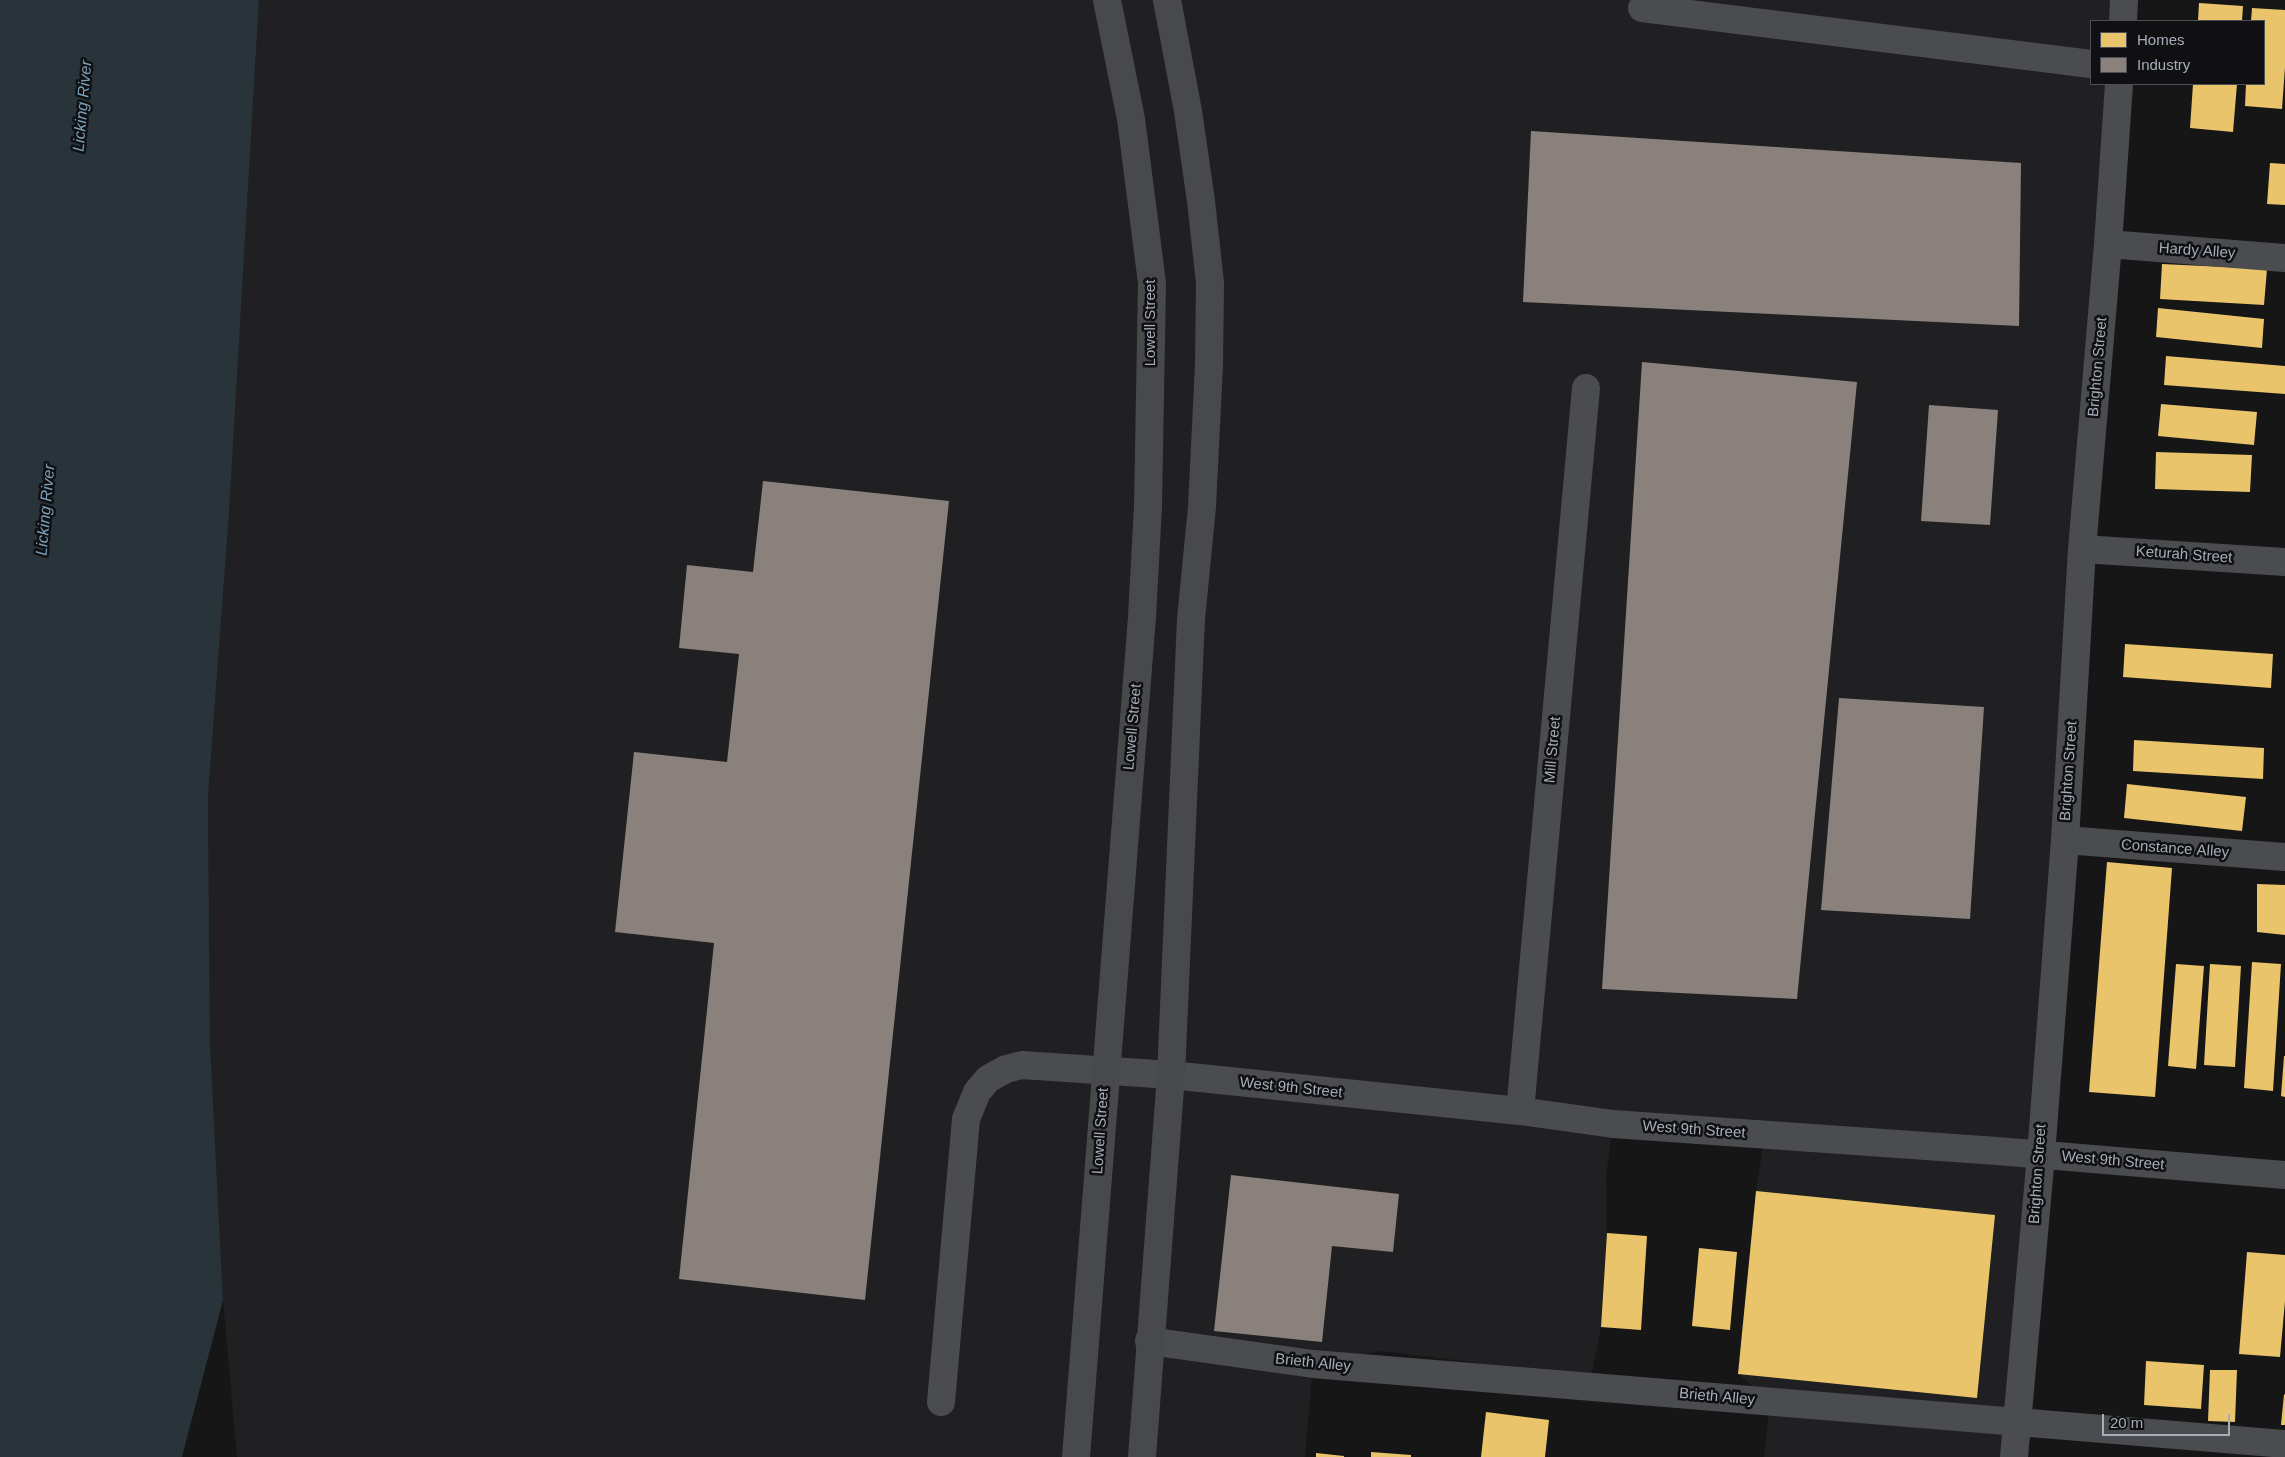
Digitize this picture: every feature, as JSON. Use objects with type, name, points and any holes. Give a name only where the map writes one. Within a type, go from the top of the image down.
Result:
[{"type":"main road","name":"Lowell Street","points":[[1076,1457],[1143,599],[1148,506],[1152,283],[1131,119],[1106,0]]},
{"type":"main road","points":[[1142,1457],[1149,1342],[1171,1075],[1191,619],[1202,508],[1209,365],[1210,284],[1189,120],[1167,0]]},
{"type":"street","points":[[2123,20],[2124,0]]},
{"type":"street","points":[[1642,8],[2090,64]]},
{"type":"street","name":"Brighton Street","points":[[2014,1457],[2040,1155],[2064,840],[2082,549],[2108,244],[2119,85]]},
{"type":"street","name":"Hardy Alley","points":[[2108,244],[2285,258]]},
{"type":"street","name":"Mill Street","points":[[1520,1111],[1586,388]]},
{"type":"street","name":"Keturah Street","points":[[2082,549],[2285,562]]},
{"type":"street","name":"Constance Alley","points":[[2064,840],[2285,857]]},
{"type":"street","name":"West 9th Street","points":[[941,1402],[966,1119],[977,1092],[988,1079],[1006,1068],[1022,1065],[1105,1069],[1171,1075],[1520,1111],[1613,1124],[2285,1175]]},
{"type":"street","name":"Brieth Alley","points":[[1149,1342],[1313,1364],[2285,1444]]},
{"type":"shaded area","points":[[259,0],[2124,0],[2123,20],[2090,20],[2090,85],[2119,85],[2014,1457],[1764,1457],[1770,1401],[1738,1374],[1756,1191],[1765,1135],[1613,1125],[1606,1176],[1607,1233],[1601,1327],[1591,1377],[1382,1351],[1313,1364],[1305,1457],[237,1457],[223,1300],[210,1044],[208,797],[229,514]]},
{"type":"water","name":"Licking River","points":[[0,0],[259,0],[229,514],[208,797],[210,1044],[223,1300],[182,1457],[0,1457]]},
{"type":"building: Homes","points":[[2199,3],[2243,6],[2242,20],[2198,20]]},
{"type":"building: Homes","points":[[2252,8],[2285,10],[2285,67],[2282,109],[2245,106],[2246,85],[2265,85],[2265,20],[2251,20]]},
{"type":"building: Homes","points":[[2193,85],[2237,85],[2233,132],[2190,128]]},
{"type":"building: Homes","points":[[2270,163],[2285,164],[2285,205],[2267,204]]},
{"type":"building: Homes","points":[[2162,264],[2267,269],[2264,305],[2160,299]]},
{"type":"building: Homes","points":[[2158,308],[2264,319],[2262,348],[2156,337]]},
{"type":"building: Homes","points":[[2166,356],[2285,366],[2285,394],[2164,385]]},
{"type":"building: Homes","points":[[2161,404],[2257,412],[2254,445],[2158,436]]},
{"type":"building: Homes","points":[[2156,452],[2252,455],[2250,492],[2155,489]]},
{"type":"building: Homes","points":[[2125,644],[2273,654],[2271,688],[2123,677]]},
{"type":"building: Homes","points":[[2134,740],[2264,748],[2263,779],[2133,771]]},
{"type":"building: Homes","points":[[2127,784],[2246,797],[2242,831],[2124,818]]},
{"type":"building: Homes","points":[[2107,862],[2172,868],[2155,1097],[2089,1092]]},
{"type":"building: Homes","points":[[2257,884],[2285,885],[2285,935],[2257,932]]},
{"type":"building: Homes","points":[[2252,962],[2281,964],[2273,1091],[2244,1088]]},
{"type":"building: Homes","points":[[2176,964],[2204,966],[2196,1069],[2168,1066]]},
{"type":"building: Homes","points":[[2210,964],[2241,966],[2235,1067],[2204,1065]]},
{"type":"building: Homes","points":[[2285,1056],[2285,1097],[2281,1096]]},
{"type":"building: Homes","points":[[1756,1191],[1995,1215],[1977,1398],[1738,1374]]},
{"type":"building: Homes","points":[[1607,1233],[1647,1236],[1641,1330],[1601,1327]]},
{"type":"building: Homes","points":[[1699,1248],[1737,1252],[1730,1330],[1692,1326]]},
{"type":"building: Homes","points":[[2247,1252],[2285,1255],[2285,1301],[2280,1357],[2239,1354]]},
{"type":"building: Homes","points":[[2146,1361],[2204,1365],[2201,1409],[2144,1405]]},
{"type":"building: Homes","points":[[2210,1370],[2237,1370],[2235,1422],[2208,1421]]},
{"type":"building: Homes","points":[[2284,1394],[2285,1425],[2281,1425]]},
{"type":"building: Homes","points":[[1486,1412],[1549,1420],[1545,1457],[1481,1457]]},
{"type":"building: Homes","points":[[1371,1452],[1411,1455],[1411,1457],[1371,1457]]},
{"type":"building: Homes","points":[[1316,1453],[1344,1456],[1344,1457],[1316,1457]]},
{"type":"building: Industry","points":[[1531,131],[2021,163],[2019,326],[1523,302]]},
{"type":"building: Industry","points":[[1642,362],[1857,382],[1797,999],[1602,989]]},
{"type":"building: Industry","points":[[1929,405],[1998,410],[1990,525],[1921,521]]},
{"type":"building: Industry","points":[[763,481],[949,501],[865,1300],[679,1279],[714,943],[615,932],[634,752],[727,762],[739,654],[679,648],[687,565],[753,572]]},
{"type":"building: Industry","points":[[1839,698],[1984,707],[1970,919],[1821,910]]},
{"type":"building: Industry","points":[[1231,1175],[1399,1194],[1393,1252],[1332,1246],[1322,1342],[1214,1331]]}]
